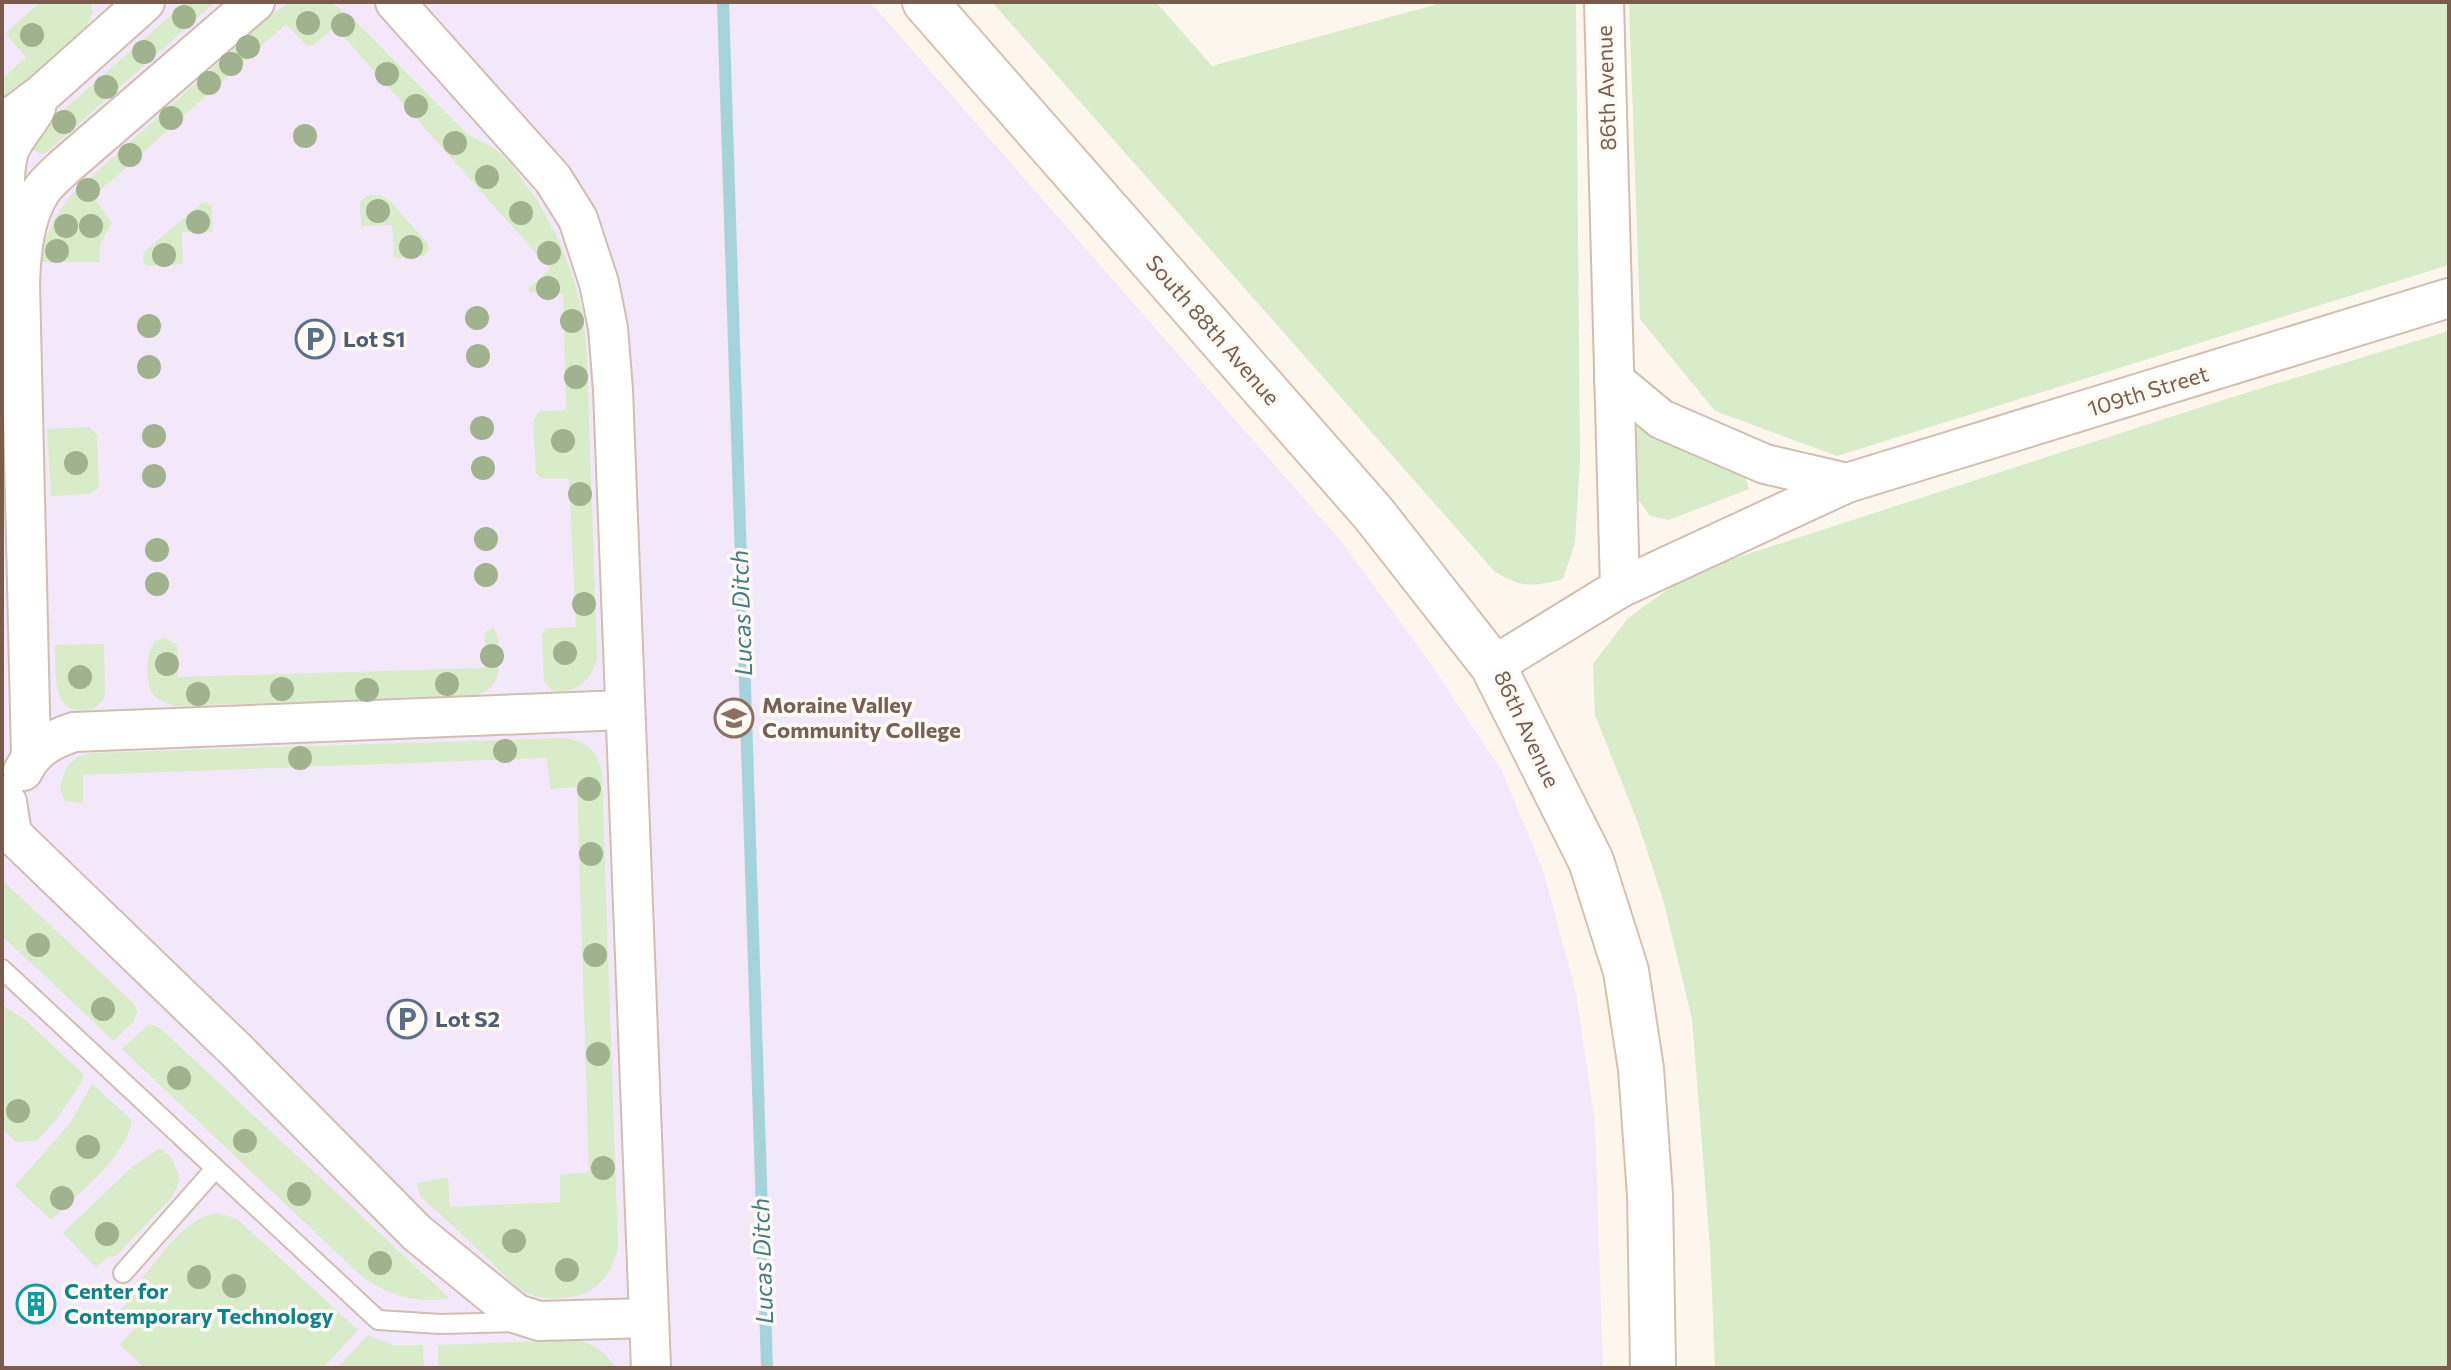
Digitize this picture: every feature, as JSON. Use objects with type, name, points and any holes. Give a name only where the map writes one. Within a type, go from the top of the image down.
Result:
[{"type":"street","points":[[2,124],[42,94],[144,2]]},
{"type":"street","points":[[31,754],[21,258],[30,217],[41,190],[63,168],[255,2]]},
{"type":"street","points":[[395,2],[553,179],[578,219],[590,251],[608,328],[613,390],[651,1368]]},
{"type":"street","name":"South 88th Avenue","points":[[925,2],[1373,513],[1493,666]]},
{"type":"street","name":"86th Avenue","points":[[1604,2],[1620,588],[1493,666],[1591,861],[1626,971],[1641,1069],[1650,1195],[1653,1368]]},
{"type":"street","points":[[21,258],[8,223],[4,170],[9,149],[31,117],[42,94]]},
{"type":"street","name":"109th Street","points":[[1620,588],[1847,483],[2449,298]]},
{"type":"street","points":[[1614,380],[1661,419],[1765,464],[1847,483]]},
{"type":"street","points":[[624,710],[74,732],[53,739],[31,754],[4,798],[12,834],[235,1049],[417,1233],[517,1314],[539,1321],[649,1318]]},
{"type":"lane","points":[[2,969],[378,1320],[440,1324],[539,1321]]},
{"type":"lane","points":[[123,1273],[215,1169]]},
{"type":"shaded area","name":"Moraine Valley Community College","points":[[2,2],[870,2],[1341,541],[1431,664],[1502,771],[1543,870],[1576,993],[1595,1123],[1603,1368],[2,1368]]},
{"type":"green space","points":[[40,2],[91,2],[92,13],[86,28],[2,104],[2,79],[26,57],[7,36],[7,32]]},
{"type":"green space","points":[[186,2],[215,2],[47,152],[41,154],[33,150],[31,144],[34,136]]},
{"type":"green space","points":[[291,2],[328,2],[353,19],[468,135],[494,148],[511,164],[538,201],[560,243],[575,283],[587,355],[597,658],[587,679],[568,691],[552,691],[544,681],[542,634],[548,628],[576,627],[569,479],[542,479],[536,473],[533,422],[539,411],[566,410],[563,294],[529,292],[529,288],[550,269],[335,27],[313,45],[306,45],[286,24],[93,197],[112,222],[100,245],[99,262],[42,262],[52,225],[73,193],[276,11]]},
{"type":"green space","points":[[992,2],[1156,2],[1212,66],[1445,2],[1576,2],[1580,460],[1575,543],[1563,579],[1528,584],[1495,572]]},
{"type":"green space","points":[[1629,2],[2449,2],[2449,265],[1837,456],[1715,411],[1640,319]]},
{"type":"green space","points":[[380,195],[389,200],[428,244],[429,249],[424,256],[394,258],[392,225],[361,226],[360,202],[367,196]]},
{"type":"green space","points":[[206,202],[212,207],[212,232],[182,232],[183,264],[144,264],[143,254],[147,249]]},
{"type":"green space","points":[[2449,331],[2449,1368],[1715,1368],[1710,1247],[1692,1019],[1664,903],[1638,823],[1595,715],[1593,664],[1628,618],[1692,572],[2226,399]]},
{"type":"green space","points":[[1639,420],[1712,464],[1745,475],[1749,489],[1669,520],[1650,516],[1635,495],[1629,436]]},
{"type":"green space","points":[[89,427],[97,435],[99,487],[90,494],[51,496],[47,429]]},
{"type":"green space","points":[[493,628],[499,643],[497,676],[491,687],[469,697],[175,706],[156,698],[148,681],[148,658],[152,646],[155,641],[165,638],[177,645],[178,677],[484,668],[485,632]]},
{"type":"green space","points":[[104,644],[105,696],[98,706],[74,710],[66,705],[57,688],[55,645]]},
{"type":"green space","points":[[564,738],[586,745],[595,754],[602,775],[618,1247],[608,1273],[599,1284],[575,1296],[553,1299],[532,1295],[514,1284],[420,1196],[417,1183],[448,1177],[450,1207],[560,1202],[560,1175],[589,1172],[577,787],[550,789],[547,758],[83,775],[83,803],[65,801],[60,790],[63,776],[73,760],[92,753]]},
{"type":"green space","points":[[2,880],[134,1004],[137,1011],[134,1021],[114,1041],[2,936]]},
{"type":"green space","points":[[2,1005],[24,1019],[83,1074],[83,1080],[56,1120],[36,1141],[16,1142],[2,1128]]},
{"type":"green space","points":[[149,1024],[160,1028],[449,1298],[413,1299],[391,1293],[360,1275],[122,1049]]},
{"type":"green space","points":[[92,1084],[132,1120],[128,1134],[111,1161],[51,1220],[15,1186],[71,1122]]},
{"type":"green space","points":[[160,1148],[172,1158],[180,1179],[173,1196],[116,1256],[107,1257],[96,1268],[63,1233],[133,1166]]},
{"type":"green space","points":[[217,1213],[237,1219],[358,1330],[323,1368],[145,1368],[120,1345],[137,1326],[120,1310],[143,1287],[141,1279],[184,1230],[205,1216]]},
{"type":"green space","points":[[368,1335],[393,1345],[423,1345],[424,1368],[337,1368]]},
{"type":"green space","points":[[575,1340],[598,1349],[616,1368],[438,1368],[438,1345]]},
{"type":"waterway","name":"Lucas Ditch","points":[[723,2],[767,1368]]},
{"type":"place","name":"Lot S1","points":[[315,339]]},
{"type":"place","name":"Moraine Valley Community College","points":[[734,718]]},
{"type":"place","name":"Lot S2","points":[[407,1019]]},
{"type":"place","name":"Center for Contemporary Technology","points":[[36,1304]]}]
